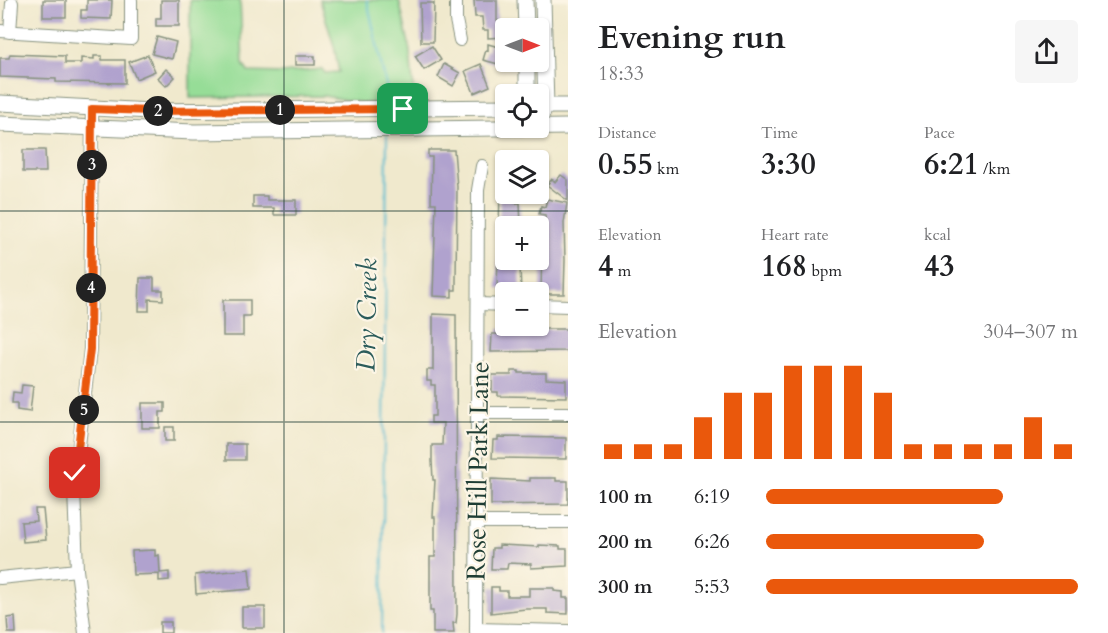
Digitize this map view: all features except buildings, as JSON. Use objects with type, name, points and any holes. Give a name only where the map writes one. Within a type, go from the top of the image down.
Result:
[{"type":"main road","points":[[525,0],[526,18]]},
{"type":"main road","points":[[542,84],[543,0]]},
{"type":"main road","points":[[0,103],[151,111],[495,107]]},
{"type":"main road","points":[[549,106],[568,106]]},
{"type":"main road","points":[[0,124],[194,132],[495,129]]},
{"type":"main road","points":[[549,128],[568,127]]},
{"type":"street","points":[[12,3],[5,32],[131,39],[131,0]]},
{"type":"street","points":[[456,0],[456,20],[460,40]]},
{"type":"street","points":[[85,633],[77,570],[74,489],[87,381],[91,320],[92,109]]},
{"type":"street","name":"Rose Hill Park Lane","points":[[476,631],[478,190],[482,166]]},
{"type":"street","points":[[479,304],[495,304]]},
{"type":"street","points":[[549,305],[568,306]]},
{"type":"street","points":[[478,413],[568,413]]},
{"type":"street","points":[[477,522],[568,522]]},
{"type":"street","points":[[0,578],[77,570]]},
{"type":"street","points":[[476,631],[568,631]]},
{"type":"green space","points":[[190,0],[240,0],[243,64],[248,72],[282,73],[322,69],[325,73],[339,72],[320,0],[399,0],[409,44],[415,102],[364,103],[324,96],[190,98]]},
{"type":"waterway","name":"Dry Creek","points":[[367,0],[388,103]]},
{"type":"waterway","name":"Dry Creek","points":[[382,633],[387,135]]},
{"type":"route","points":[[75,473],[90,349],[92,109],[151,111],[403,109]]}]
